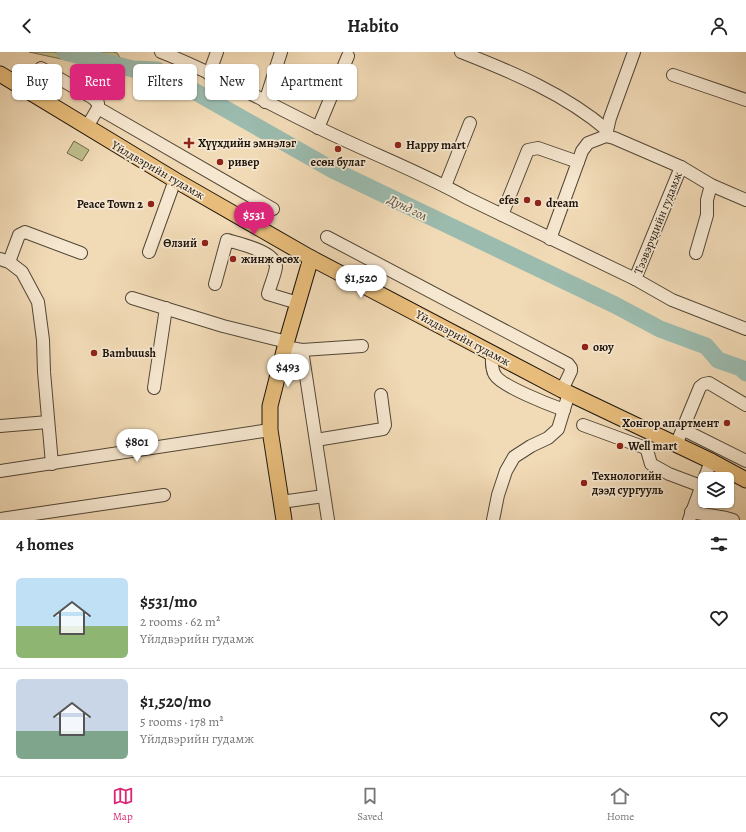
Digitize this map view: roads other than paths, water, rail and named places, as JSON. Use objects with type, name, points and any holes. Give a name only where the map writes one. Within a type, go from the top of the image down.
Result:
[{"type":"main road","name":"Yйлдвэрийн гудамж","points":[[0,74],[175,180],[311,258],[492,354],[711,461],[746,480]]},
{"type":"main road","points":[[284,520],[270,430],[270,406],[311,258]]},
{"type":"street","points":[[161,52],[205,72]]},
{"type":"street","points":[[213,64],[217,52]]},
{"type":"street","points":[[265,102],[281,52]]},
{"type":"street","points":[[461,52],[507,70],[574,105],[593,118],[607,133],[614,138],[681,167],[711,185],[746,200]]},
{"type":"street","points":[[607,133],[610,118],[634,52]]},
{"type":"street","points":[[318,128],[348,56]]},
{"type":"street","points":[[673,75],[746,100]]},
{"type":"street","points":[[62,80],[93,98],[98,103],[98,108],[87,127]]},
{"type":"street","points":[[259,99],[318,128],[445,186],[635,279],[672,300],[746,329]]},
{"type":"street","points":[[98,108],[273,209]]},
{"type":"street","points":[[445,186],[470,122]]},
{"type":"street","points":[[550,238],[582,151],[588,143],[607,133]]},
{"type":"street","points":[[502,215],[528,150],[538,148],[578,162]]},
{"type":"street","name":"Тээвэрчдийн гудамж","points":[[635,279],[681,167]]},
{"type":"street","points":[[149,252],[175,180]]},
{"type":"street","points":[[696,253],[707,214],[707,200],[711,185]]},
{"type":"street","points":[[52,464],[44,372],[43,340],[38,302],[22,272],[5,261],[19,235],[25,232],[81,253]]},
{"type":"street","points":[[327,237],[568,364],[571,368],[564,410],[558,429],[548,438],[530,446],[514,457],[506,471],[498,495],[494,520]]},
{"type":"street","points":[[215,284],[227,240],[264,252],[273,259],[276,266],[268,294],[298,303]]},
{"type":"street","points":[[132,298],[302,350],[362,346]]},
{"type":"street","points":[[154,388],[166,308]]},
{"type":"street","points":[[302,350],[328,520]]},
{"type":"street","points":[[492,354],[492,365],[495,377],[532,397],[564,410]]},
{"type":"street","points":[[676,445],[700,387],[704,384],[709,383],[746,405]]},
{"type":"street","points":[[316,440],[383,429],[385,424],[380,395]]},
{"type":"street","points":[[0,426],[48,422]]},
{"type":"street","points":[[583,425],[643,447],[648,450],[651,464],[669,474],[698,485]]},
{"type":"street","points":[[0,471],[270,430]]},
{"type":"street","points":[[682,430],[746,461]]},
{"type":"street","points":[[707,472],[711,461]]},
{"type":"street","points":[[698,494],[690,516],[726,518],[732,520]]},
{"type":"street","points":[[0,519],[164,495]]},
{"type":"street","points":[[281,502],[324,496]]},
{"type":"waterway","name":"Дунд гол","points":[[65,52],[133,69],[157,70],[333,170],[615,305],[660,329],[706,346],[718,360],[741,368],[746,373]]},
{"type":"place","name":"Хүүхдийн эмнэлэг","points":[[189,143]]},
{"type":"place","name":"Happy mart","points":[[398,145]]},
{"type":"place","name":"есөн булаг","points":[[338,149]]},
{"type":"place","name":"ривер","points":[[220,162]]},
{"type":"place","name":"efes","points":[[527,200]]},
{"type":"place","name":"dream","points":[[538,203]]},
{"type":"place","name":"Peace Town 2","points":[[151,204]]},
{"type":"place","name":"Өлзий","points":[[205,243]]},
{"type":"place","name":"жинж өсөх","points":[[233,259]]},
{"type":"place","name":"оюу","points":[[585,347]]},
{"type":"place","name":"Bambuush","points":[[94,353]]},
{"type":"place","name":"Хонгор апартмент","points":[[727,423]]},
{"type":"place","name":"Well mart","points":[[620,446]]},
{"type":"place","name":"Технологийн дээд сургууль","points":[[584,483]]}]
